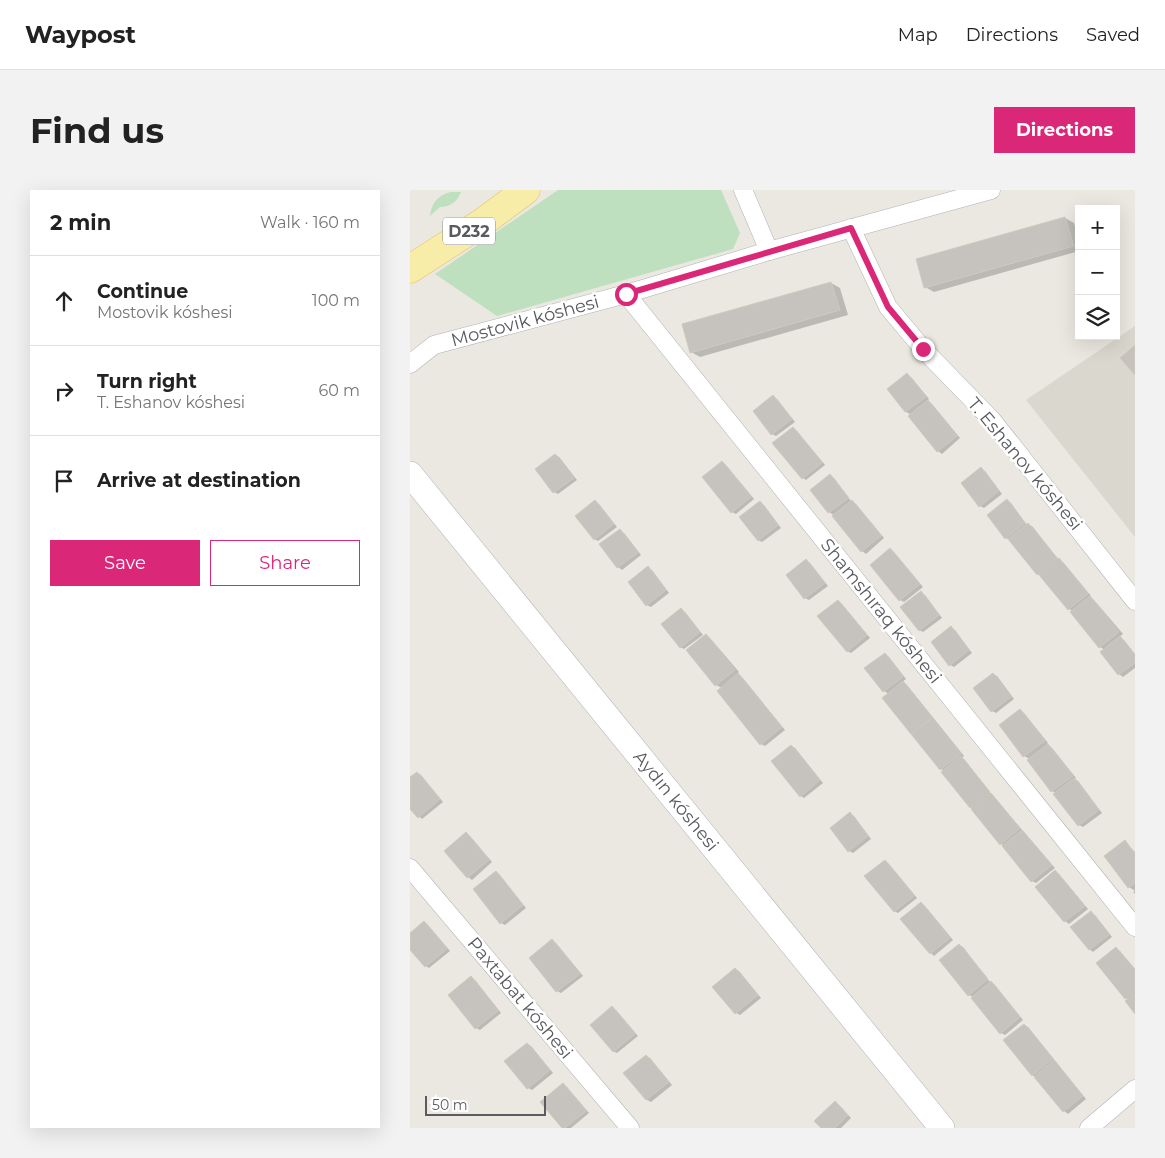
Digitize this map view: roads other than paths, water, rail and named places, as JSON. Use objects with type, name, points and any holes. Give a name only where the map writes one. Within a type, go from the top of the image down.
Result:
[{"type":"main road","name":"D232","points":[[410,269],[483,222],[526,190]]},
{"type":"street","points":[[743,190],[769,251]]},
{"type":"street","name":"Mostovik kóshesi","points":[[410,364],[434,345],[626,294],[769,251],[991,190]]},
{"type":"street","name":"T. Eshanov kóshesi","points":[[851,228],[888,307],[923,349],[992,420],[1135,601]]},
{"type":"street","name":"Shamshıraq kóshesi","points":[[626,294],[1135,927]]},
{"type":"street","name":"Aydın kóshesi","points":[[410,474],[942,1128]]},
{"type":"street","name":"Paxtabat kóshesi","points":[[410,868],[630,1128]]},
{"type":"street","points":[[1089,1128],[1135,1089]]}]
